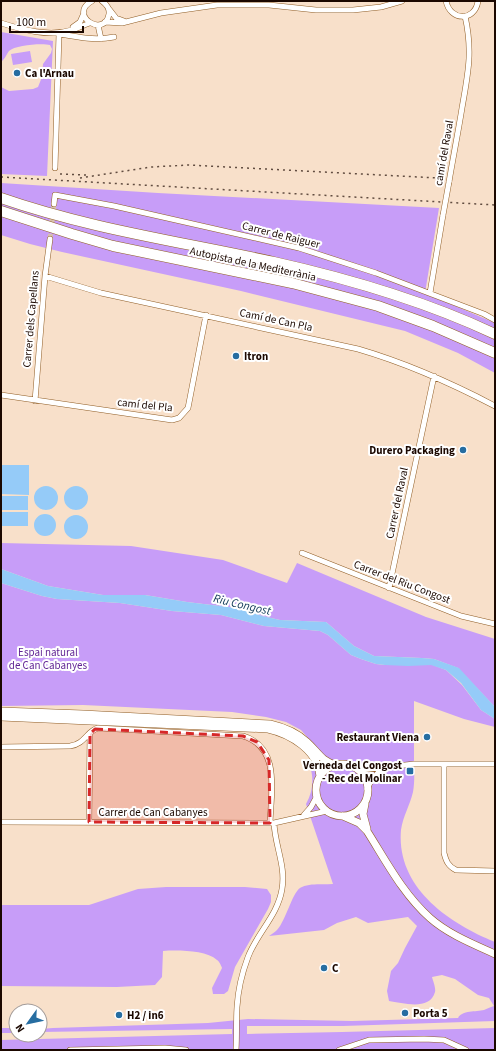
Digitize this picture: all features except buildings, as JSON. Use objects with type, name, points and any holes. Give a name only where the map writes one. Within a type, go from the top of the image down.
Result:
[{"type":"highway","points":[[1,191],[73,220]]},
{"type":"highway","name":"Autopista de la Mediterrània","points":[[1,198],[73,220],[136,235],[273,262],[348,280],[420,303],[495,334]]},
{"type":"highway","name":"Autopista de la Mediterrània","points":[[1,211],[113,246],[292,283],[378,306],[433,326],[495,354]]},
{"type":"street","points":[[64,32],[76,26],[80,22],[87,4],[92,1]]},
{"type":"street","points":[[102,1],[116,18],[129,21]]},
{"type":"street","points":[[57,34],[90,23],[98,25],[105,22],[122,23],[161,13],[218,5],[269,5],[316,10],[353,10],[381,7],[402,1]]},
{"type":"street","points":[[446,1],[447,6],[454,14],[465,16],[474,12],[478,1]]},
{"type":"street","points":[[105,22],[109,15],[108,7]]},
{"type":"street","points":[[84,12],[84,16],[90,23]]},
{"type":"street","name":"camí del Raval","points":[[430,293],[468,76],[470,54],[469,34],[465,16]]},
{"type":"street","points":[[1,23],[33,31],[101,40],[114,37]]},
{"type":"street","points":[[98,25],[101,40]]},
{"type":"street","points":[[54,168],[57,34]]},
{"type":"street","name":"Carrer de Raiguer","points":[[54,204],[55,195],[114,206],[299,248],[376,272],[495,320]]},
{"type":"street","name":"Carrer dels Capellans","points":[[35,401],[45,276],[50,239]]},
{"type":"street","name":"Camí de Can Pla","points":[[45,276],[101,293],[358,349],[434,376],[495,406]]},
{"type":"street","name":"camí del Pla","points":[[1,395],[172,420],[179,418],[188,408],[206,315]]},
{"type":"street","name":"Carrer del Raval","points":[[390,588],[434,376]]},
{"type":"street","name":"Carrer del Riu Congost","points":[[302,553],[461,616],[495,624]]},
{"type":"street","points":[[1,711],[91,714],[270,724],[286,728],[299,735],[326,762],[353,767],[360,770],[414,764],[495,764]]},
{"type":"street","points":[[1,717],[268,729],[290,736],[308,751],[317,764],[320,776]]},
{"type":"street","points":[[1,747],[78,745],[98,728],[243,736],[258,742],[266,753],[271,767],[272,823],[283,868],[282,889],[277,907],[252,947],[241,976],[237,1008],[236,1050]]},
{"type":"street","points":[[89,822],[90,734]]},
{"type":"street","points":[[444,764],[444,853],[446,860],[451,867],[456,870],[495,871]]},
{"type":"street","points":[[336,765],[324,771],[320,776],[316,789],[319,802],[327,811],[337,816],[343,816],[356,812],[365,801]]},
{"type":"street","points":[[353,767],[363,776],[367,789]]},
{"type":"street","points":[[367,831],[363,814],[367,789],[371,781],[383,767]]},
{"type":"street","points":[[304,816],[317,796]]},
{"type":"street","name":"Carrer de Can Cabanyes","points":[[1,822],[272,823],[327,811]]},
{"type":"street","points":[[343,816],[359,823],[367,831],[409,896],[431,918],[454,934],[495,954]]},
{"type":"street","points":[[339,1050],[369,1040],[424,1039],[444,1040],[466,1050]]},
{"type":"street","points":[[70,1050],[165,1048],[186,1050]]},
{"type":"highlighted area","points":[[95,729],[243,736],[257,742],[269,760],[270,823],[89,822],[90,734]]},
{"type":"green space","points":[[1,32],[53,41],[47,176],[1,174],[1,87],[9,91],[33,89],[38,87],[42,77],[43,64],[51,53],[52,49],[50,45],[46,44],[17,47],[9,51],[1,62]]},
{"type":"green space","points":[[30,51],[32,62],[13,65],[11,54]]},
{"type":"green space","points":[[1,183],[439,208],[425,293],[495,323],[495,373],[458,353],[405,331],[241,291],[62,252],[1,235]]},
{"type":"green space","points":[[1,543],[131,546],[223,560],[287,583],[297,563],[426,617],[495,639],[495,707],[458,668],[434,659],[374,656],[354,646],[326,622],[280,620],[262,616],[245,609],[145,595],[103,595],[48,586],[1,569]]},
{"type":"green space","name":"Espai natural de Can Cabanyes","points":[[1,583],[42,596],[57,599],[120,603],[172,611],[221,615],[264,626],[320,631],[328,635],[351,655],[376,664],[433,665],[446,670],[462,685],[481,710],[495,719],[495,727],[464,719],[414,701],[414,784],[412,797],[403,820],[401,830],[402,850],[407,869],[416,885],[428,900],[443,913],[460,924],[495,942],[495,1021],[343,1026],[247,1026],[247,1034],[495,1028],[495,1050],[1,1050],[1,1040],[8,1040],[8,1043],[48,1043],[48,1039],[232,1034],[232,1029],[48,1032],[48,1028],[208,1023],[248,1019],[352,1021],[458,1018],[466,1012],[484,1010],[494,1006],[489,998],[478,995],[455,979],[442,975],[432,977],[435,992],[428,1002],[422,1004],[408,1004],[389,1001],[387,991],[391,971],[398,963],[417,926],[408,917],[368,923],[356,917],[337,923],[324,930],[269,936],[280,926],[299,889],[309,885],[333,884],[306,804],[312,785],[310,766],[324,756],[301,730],[286,722],[266,717],[232,712],[83,705],[1,706]]},
{"type":"green space","points":[[166,887],[245,887],[267,889],[271,895],[271,902],[268,909],[235,967],[228,991],[224,994],[213,994],[212,988],[222,968],[221,964],[206,954],[183,951],[163,951],[162,977],[155,985],[117,987],[1,986],[2,905],[89,905],[138,889]]},
{"type":"green space","points":[[1,1028],[8,1028],[8,1033],[1,1033]]},
{"type":"water","points":[[1,465],[29,465],[29,495],[1,494]]},
{"type":"water","points":[[46,486],[54,490],[58,498],[54,506],[46,510],[38,506],[34,498],[38,490]]},
{"type":"water","points":[[76,486],[85,489],[88,498],[85,507],[76,510],[67,507],[64,498],[67,489]]},
{"type":"water","points":[[1,496],[28,496],[28,510],[1,510]]},
{"type":"water","points":[[1,512],[28,512],[28,526],[1,526]]},
{"type":"water","points":[[41,514],[49,514],[56,521],[56,529],[49,536],[41,536],[34,529],[34,521]]},
{"type":"water","points":[[76,515],[85,518],[88,527],[85,536],[76,539],[67,536],[64,527],[67,518]]},
{"type":"water","points":[[1,569],[48,586],[103,595],[145,595],[245,609],[262,616],[280,620],[326,622],[354,646],[374,656],[434,659],[459,668],[495,707],[495,719],[481,710],[461,683],[446,670],[431,665],[408,666],[376,664],[351,655],[328,635],[320,631],[264,626],[221,615],[172,611],[120,603],[57,599],[42,596],[1,583]]},
{"type":"tunnel","points":[[50,239],[54,204]]},
{"type":"railway","points":[[80,178],[151,167],[189,165],[438,178]]},
{"type":"railway","points":[[60,174],[87,175]]},
{"type":"railway","points":[[1,177],[495,205]]},
{"type":"place","name":"Ca l'Arnau","points":[[17,73]]},
{"type":"place","name":"Itron","points":[[236,356]]},
{"type":"place","name":"Durero Packaging","points":[[463,450]]},
{"type":"place","name":"Restaurant Viena","points":[[427,737]]},
{"type":"place","name":"Verneda del Congost - Rec del Molinar","points":[[410,771]]},
{"type":"place","name":"C","points":[[324,968]]},
{"type":"place","name":"Porta 5","points":[[405,1013]]},
{"type":"place","name":"H2 / in6","points":[[119,1015]]},
{"type":"water label","name":"Riu Congost","points":[[242,605]]}]
